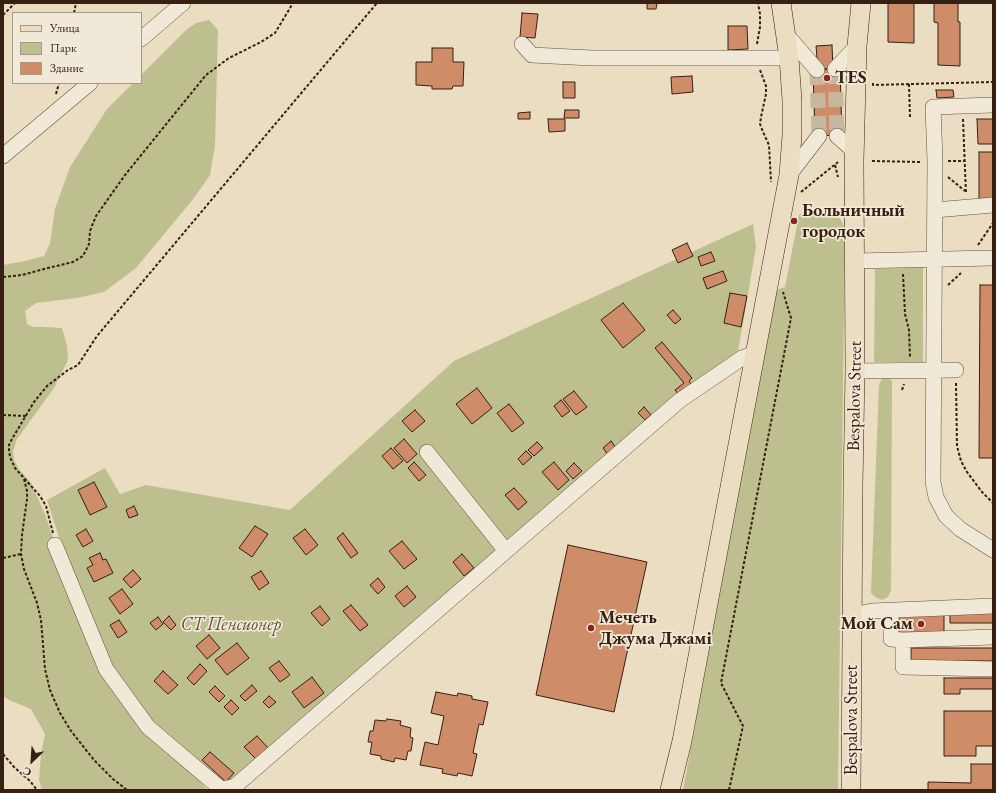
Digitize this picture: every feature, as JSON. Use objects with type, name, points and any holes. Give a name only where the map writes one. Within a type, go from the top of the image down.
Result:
[{"type":"main road","points":[[670,790],[682,741],[789,175],[792,135],[792,100],[789,58],[781,3]]},
{"type":"main road","name":"Bespalova Street","points":[[851,790],[853,486],[856,371],[855,261],[847,156],[861,3]]},
{"type":"lane","points":[[142,38],[183,3]]},
{"type":"lane","points":[[785,33],[817,70]]},
{"type":"lane","points":[[522,44],[532,55],[577,58],[789,58]]},
{"type":"lane","points":[[835,69],[857,46]]},
{"type":"lane","points":[[3,156],[89,84]]},
{"type":"lane","points":[[993,105],[933,107],[935,161],[933,482],[936,497],[946,516],[960,529],[993,550]]},
{"type":"lane","points":[[789,175],[819,136]]},
{"type":"lane","points":[[837,136],[847,156]]},
{"type":"lane","points":[[935,210],[993,206]]},
{"type":"lane","points":[[855,261],[993,258]]},
{"type":"lane","points":[[56,546],[106,669],[148,727],[221,789],[234,788],[679,401],[742,358],[755,353]]},
{"type":"lane","points":[[856,371],[956,370]]},
{"type":"lane","points":[[427,452],[506,551]]},
{"type":"lane","points":[[852,615],[872,611],[993,606]]},
{"type":"lane","points":[[891,610],[891,639],[903,640],[993,637]]},
{"type":"lane","points":[[903,640],[903,667],[993,669]]},
{"type":"path","points":[[3,15],[15,3]]},
{"type":"path","points":[[3,277],[22,275],[73,262],[83,256],[89,244],[90,231],[96,216],[125,175],[206,75],[229,58],[261,42],[274,33],[293,3]]},
{"type":"path","points":[[56,546],[46,506],[40,496],[15,468],[10,457],[9,445],[12,438],[34,402],[47,386],[68,370],[78,365],[97,336],[377,3]]},
{"type":"path","points":[[758,3],[760,27],[756,46],[756,58],[766,86],[766,94],[760,124],[762,132],[769,145],[771,185]]},
{"type":"path","points":[[873,85],[993,82]]},
{"type":"path","points":[[909,84],[910,117]]},
{"type":"path","points":[[963,106],[966,208]]},
{"type":"path","points":[[800,193],[847,156]]},
{"type":"path","points":[[872,161],[965,161]]},
{"type":"path","points":[[902,260],[905,314],[909,330],[910,370]]},
{"type":"path","points":[[729,790],[743,726],[721,683],[791,318],[782,287]]},
{"type":"path","points":[[956,370],[957,446],[961,461],[967,472],[982,492],[993,503]]},
{"type":"path","points":[[3,415],[26,416]]},
{"type":"path","points":[[24,478],[27,499],[21,554],[24,569],[37,603],[41,620],[45,669],[50,690],[60,713],[71,731],[94,760],[113,779],[127,790]]},
{"type":"path","points":[[3,558],[21,554]]},
{"type":"path","points":[[3,754],[37,790]]},
{"type":"green space","points":[[209,20],[218,30],[215,145],[210,175],[194,198],[136,268],[104,292],[77,298],[36,303],[25,311],[27,324],[33,327],[62,328],[67,346],[68,360],[54,388],[17,439],[13,451],[14,460],[19,469],[31,483],[45,514],[91,653],[207,790],[42,790],[39,780],[41,754],[45,734],[31,709],[3,696],[3,265],[44,256],[50,243],[55,209],[70,167],[107,109],[132,84],[142,84],[142,74],[186,30],[196,23]]},
{"type":"green space","points":[[815,209],[834,214],[841,220],[845,229],[838,790],[683,790],[777,290],[785,287],[799,215],[806,211]]},
{"type":"green space","name":"СТ Пенсионер","points":[[753,224],[756,247],[737,357],[235,783],[225,784],[156,727],[112,670],[66,559],[47,500],[105,468],[120,494],[146,485],[290,510],[454,361]]},
{"type":"green space","points":[[923,267],[923,362],[874,362],[875,269]]},
{"type":"green space","points":[[887,377],[892,381],[891,590],[888,597],[882,600],[875,597],[871,593],[879,384],[882,379]]},
{"type":"building","points":[[647,3],[657,3],[656,9],[647,9]]},
{"type":"building","points":[[888,3],[914,3],[914,43],[888,42]]},
{"type":"building","points":[[934,3],[958,3],[958,22],[960,22],[960,66],[938,65],[938,23],[934,22]]},
{"type":"building","points":[[522,13],[538,14],[535,38],[520,37]]},
{"type":"building","points":[[728,26],[747,26],[748,49],[728,50]]},
{"type":"building","points":[[832,45],[833,69],[818,69],[816,46]]},
{"type":"building","points":[[432,48],[453,48],[453,62],[464,62],[463,86],[453,86],[452,89],[432,89],[432,86],[416,85],[416,62],[432,62]]},
{"type":"building","points":[[840,69],[842,135],[815,136],[813,70]]},
{"type":"building","points":[[692,76],[693,92],[672,94],[671,77]]},
{"type":"building","points":[[563,82],[575,82],[575,98],[563,98]]},
{"type":"building","points":[[936,90],[953,90],[954,97],[937,98]]},
{"type":"building","points":[[565,110],[579,110],[579,118],[564,118]]},
{"type":"building","points":[[530,112],[530,119],[518,119],[518,113]]},
{"type":"building","points":[[548,119],[565,119],[565,131],[549,132]]},
{"type":"building","points":[[977,119],[993,119],[993,144],[978,144]]},
{"type":"building","points":[[979,152],[993,152],[993,199],[979,199]]},
{"type":"building","points":[[687,243],[693,256],[678,263],[672,250]]},
{"type":"building","points":[[711,252],[715,261],[701,266],[698,257]]},
{"type":"building","points":[[723,271],[727,281],[707,289],[703,278]]},
{"type":"building","points":[[980,285],[993,285],[993,458],[979,458]]},
{"type":"building","points":[[730,293],[747,296],[741,327],[724,323]]},
{"type":"building","points":[[623,303],[645,330],[623,348],[601,320]]},
{"type":"building","points":[[673,310],[681,319],[675,324],[667,315]]},
{"type":"building","points":[[662,342],[692,378],[689,381],[691,384],[679,395],[675,390],[684,383],[655,348]]},
{"type":"building","points":[[477,388],[492,408],[472,424],[456,404]]},
{"type":"building","points":[[574,391],[587,407],[576,415],[563,399]]},
{"type":"building","points":[[561,400],[570,411],[562,417],[554,406]]},
{"type":"building","points":[[509,404],[524,423],[512,432],[497,413]]},
{"type":"building","points":[[644,407],[651,415],[645,420],[638,413]]},
{"type":"building","points":[[415,410],[425,421],[412,432],[402,421]]},
{"type":"building","points":[[404,439],[417,454],[407,463],[394,448]]},
{"type":"building","points":[[611,441],[616,448],[608,455],[603,448]]},
{"type":"building","points":[[537,442],[543,448],[534,456],[528,450]]},
{"type":"building","points":[[391,448],[403,461],[393,469],[382,456]]},
{"type":"building","points":[[526,451],[532,457],[523,465],[518,459]]},
{"type":"building","points":[[414,462],[426,475],[419,481],[408,468]]},
{"type":"building","points":[[554,462],[569,480],[558,490],[542,472]]},
{"type":"building","points":[[574,463],[582,471],[573,479],[566,471]]},
{"type":"building","points":[[94,482],[107,507],[90,515],[78,490]]},
{"type":"building","points":[[514,488],[527,502],[518,510],[505,495]]},
{"type":"building","points":[[134,506],[138,515],[129,518],[126,510]]},
{"type":"building","points":[[255,526],[268,534],[252,557],[239,548]]},
{"type":"building","points":[[86,529],[93,541],[83,547],[76,535]]},
{"type":"building","points":[[305,529],[318,545],[306,555],[293,538]]},
{"type":"building","points":[[343,533],[358,553],[351,558],[337,538]]},
{"type":"building","points":[[402,541],[417,559],[404,569],[389,551]]},
{"type":"building","name":"Мечеть Джума Джамі","points":[[568,545],[647,562],[614,712],[536,695]]},
{"type":"building","points":[[100,553],[103,560],[106,559],[113,573],[94,582],[87,568],[93,565],[89,558]]},
{"type":"building","points":[[462,554],[474,568],[464,576],[453,562]]},
{"type":"building","points":[[133,570],[141,579],[131,588],[123,579]]},
{"type":"building","points":[[261,571],[269,583],[259,590],[251,577]]},
{"type":"building","points":[[378,578],[385,587],[378,594],[370,585]]},
{"type":"building","points":[[407,586],[416,597],[404,607],[395,596]]},
{"type":"building","points":[[122,589],[133,604],[120,614],[109,598]]},
{"type":"building","points":[[351,605],[368,625],[360,631],[343,611]]},
{"type":"building","points":[[320,606],[330,619],[322,626],[311,613]]},
{"type":"building","points":[[950,613],[993,613],[993,623],[950,623]]},
{"type":"building","name":"Мой Сам","points":[[944,615],[944,633],[899,633],[899,616]]},
{"type":"building","points":[[169,616],[176,625],[171,630],[163,622]]},
{"type":"building","points":[[158,617],[163,624],[156,630],[150,623]]},
{"type":"building","points":[[119,620],[127,632],[118,638],[110,625]]},
{"type":"building","points":[[209,635],[220,648],[207,659],[196,646]]},
{"type":"building","points":[[237,643],[249,658],[227,675],[215,660]]},
{"type":"building","points":[[911,648],[993,648],[993,661],[911,661]]},
{"type":"building","points":[[279,661],[290,675],[280,682],[269,668]]},
{"type":"building","points":[[200,664],[207,671],[194,685],[187,678]]},
{"type":"building","points":[[163,671],[178,685],[168,694],[154,681]]},
{"type":"building","points":[[312,677],[324,693],[304,708],[292,692]]},
{"type":"building","points":[[944,678],[993,678],[993,689],[960,689],[960,694],[944,694]]},
{"type":"building","points":[[252,685],[257,691],[245,701],[240,696]]},
{"type":"building","points":[[215,686],[225,696],[219,702],[209,692]]},
{"type":"building","points":[[436,692],[457,696],[458,693],[472,696],[472,699],[488,702],[483,725],[479,724],[473,753],[477,754],[472,776],[458,773],[457,776],[442,773],[443,769],[420,765],[425,742],[438,745],[444,716],[431,713]]},
{"type":"building","points":[[269,696],[276,702],[269,708],[263,702]]},
{"type":"building","points":[[231,700],[239,708],[232,715],[224,707]]},
{"type":"building","points":[[944,711],[993,711],[993,746],[976,746],[976,756],[944,756]]},
{"type":"building","points":[[387,719],[401,721],[400,725],[411,728],[410,737],[413,738],[411,751],[408,751],[406,760],[395,758],[394,762],[381,759],[381,756],[370,754],[372,742],[368,742],[370,731],[373,731],[375,720],[386,721]]},
{"type":"building","points":[[257,736],[270,750],[258,761],[244,747]]},
{"type":"building","points":[[210,752],[234,773],[226,782],[202,760]]},
{"type":"building","points":[[971,764],[993,764],[993,790],[928,790],[928,782],[971,783]]},
{"type":"tunnel","points":[[835,69],[837,136]]},
{"type":"tunnel","points":[[817,70],[819,136]]},
{"type":"place","name":"TES","points":[[827,78]]},
{"type":"place","name":"Больничный городок","points":[[794,221]]},
{"type":"place","name":"Мой Сам","points":[[921,624]]},
{"type":"place","name":"Мечеть Джума Джамі","points":[[591,628]]}]
